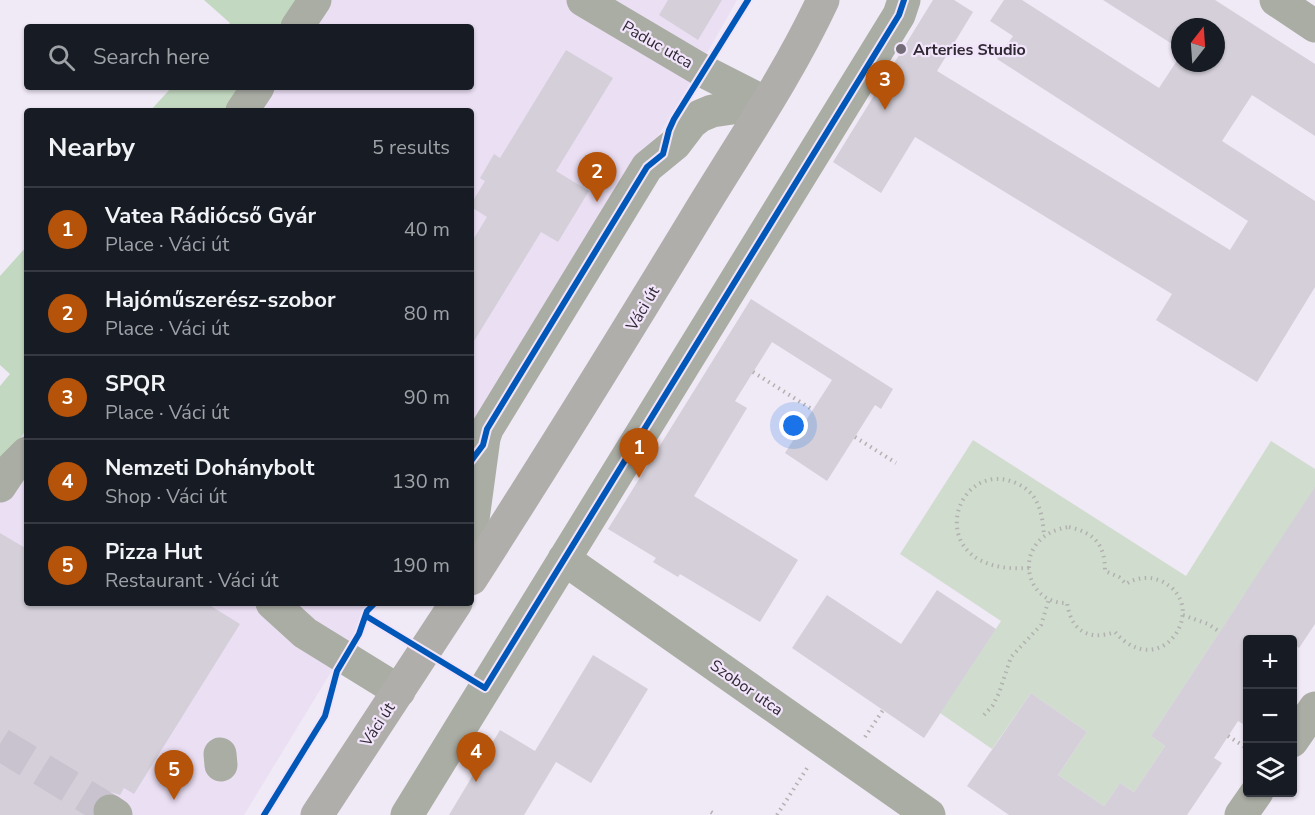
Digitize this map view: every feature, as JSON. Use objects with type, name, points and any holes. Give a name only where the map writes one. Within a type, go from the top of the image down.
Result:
[{"type":"main road","name":"Váci út","points":[[474,574],[574,420],[808,33],[823,0]]},
{"type":"main road","name":"Váci út","points":[[808,33],[840,0]]},
{"type":"main road","name":"Váci út","points":[[318,815],[454,606]]},
{"type":"street","points":[[299,24],[315,0]]},
{"type":"street","name":"Paduc utca","points":[[583,0],[704,71],[766,103]]},
{"type":"street","points":[[407,815],[899,15],[904,0]]},
{"type":"street","points":[[1276,0],[1315,26]]},
{"type":"street","points":[[244,108],[256,90]]},
{"type":"street","points":[[474,512],[487,429],[647,167],[675,144],[691,123],[700,116],[712,111],[766,103]]},
{"type":"street","points":[[0,486],[12,468],[24,456]]},
{"type":"street","name":"Szobor utca","points":[[564,559],[929,815]]},
{"type":"street","points":[[275,606],[305,633],[399,691]]},
{"type":"street","points":[[1297,735],[1315,708]]},
{"type":"street","points":[[1242,815],[1254,797]]},
{"type":"path","points":[[753,372],[813,410]]},
{"type":"path","points":[[855,437],[896,463]]},
{"type":"path","points":[[1029,568],[1018,569],[992,565],[979,561],[968,552],[960,541],[956,527],[957,513],[962,500],[983,482],[997,479],[1011,480],[1025,487],[1035,497],[1042,510],[1044,534]]},
{"type":"path","points":[[1069,527],[1082,530],[1093,537],[1101,547],[1105,558],[1105,572],[1119,577],[1126,584],[1143,577],[1167,584],[1182,604],[1181,626],[1167,644],[1157,649],[1134,648],[1124,643],[1115,632],[1104,636],[1092,636],[1074,624],[1068,615],[1066,603],[1049,599],[1039,592],[1032,581],[1029,568],[1030,555],[1035,544],[1044,534],[1069,527]]},
{"type":"path","points":[[984,715],[993,705],[999,693],[1011,657],[1041,625],[1049,599]]},
{"type":"path","points":[[1183,615],[1208,624],[1220,632]]},
{"type":"path","points":[[864,737],[883,710]]},
{"type":"path","points":[[1228,736],[1243,746]]},
{"type":"path","points":[[777,815],[824,740]]},
{"type":"path","points":[[711,812],[716,815]]},
{"type":"shaded area","points":[[309,0],[737,0],[688,87],[474,437],[474,108],[236,108],[248,90],[474,90],[474,24],[293,24]]},
{"type":"shaded area","points":[[24,433],[24,606],[371,606],[244,815],[0,815],[0,470]]},
{"type":"green space","points":[[204,0],[309,0],[293,24],[230,23]]},
{"type":"green space","points":[[169,90],[248,90],[236,108],[153,108]]},
{"type":"green space","points":[[24,249],[24,433],[0,470],[0,386],[10,374],[0,365],[0,276]]},
{"type":"green space","points":[[973,440],[1186,576],[1271,441],[1315,469],[1315,514],[1244,595],[1151,736],[1165,746],[1134,792],[1120,783],[1104,806],[1058,775],[1087,732],[1031,693],[992,749],[940,713],[1001,621],[900,554]]},
{"type":"building","points":[[668,0],[722,0],[698,40],[659,15]]},
{"type":"building","points":[[933,0],[954,0],[973,12],[937,71],[1230,250],[1248,221],[997,59],[1013,36],[990,21],[1004,0],[1022,0],[1159,88],[1171,70],[1171,72],[1225,72],[1225,18],[1171,18],[1171,43],[1103,0],[1215,0],[1315,64],[1315,136],[1252,95],[1222,141],[1315,201],[1315,287],[1257,382],[1156,320],[1172,294],[915,137],[881,193],[833,162]]},
{"type":"building","points":[[566,50],[613,78],[556,171],[589,191],[558,242],[541,232],[474,341],[474,238],[487,217],[474,209],[474,199],[485,181],[480,178],[494,154],[500,158]]},
{"type":"building","points":[[751,299],[893,389],[881,409],[875,405],[827,481],[785,453],[832,380],[772,342],[735,401],[747,408],[694,496],[798,560],[760,622],[680,574],[678,577],[653,562],[656,558],[608,529]]},
{"type":"building","points":[[1315,487],[1315,624],[1299,648],[1297,635],[1243,635],[1243,724],[1238,721],[1214,758],[1222,763],[1187,815],[1009,815],[967,786],[1031,693],[1087,732],[1058,775],[1104,806],[1120,783],[1134,792],[1165,746],[1151,736]]},
{"type":"building","points":[[0,533],[24,547],[24,606],[211,606],[240,624],[134,794],[124,788],[120,795],[111,792],[102,794],[94,801],[91,809],[92,815],[0,815]]},
{"type":"building","points":[[937,590],[996,629],[924,738],[792,648],[827,595],[901,644]]},
{"type":"building","points":[[593,655],[648,689],[591,783],[556,762],[524,815],[449,815],[500,730],[535,751]]},
{"type":"tunnel","points":[[0,744],[110,811]]},
{"type":"cycle path","points":[[474,457],[483,445],[487,429],[647,167],[663,154],[674,119],[748,0]]},
{"type":"cycle path","points":[[366,616],[485,688],[899,15],[904,0]]},
{"type":"cycle path","points":[[264,815],[325,716],[337,671],[359,634],[367,611],[372,606]]},
{"type":"place","name":"Arteries Studio","points":[[901,49]]},
{"type":"place","name":"SPQR","points":[[885,110]]},
{"type":"place","name":"Hajóműszerész-szobor","points":[[597,202]]},
{"type":"place","name":"Vatea Rádiócső Gyár","points":[[639,478]]},
{"type":"place","name":"Nemzeti Dohánybolt","points":[[476,782]]},
{"type":"place","name":"Pizza Hut","points":[[174,800]]}]
